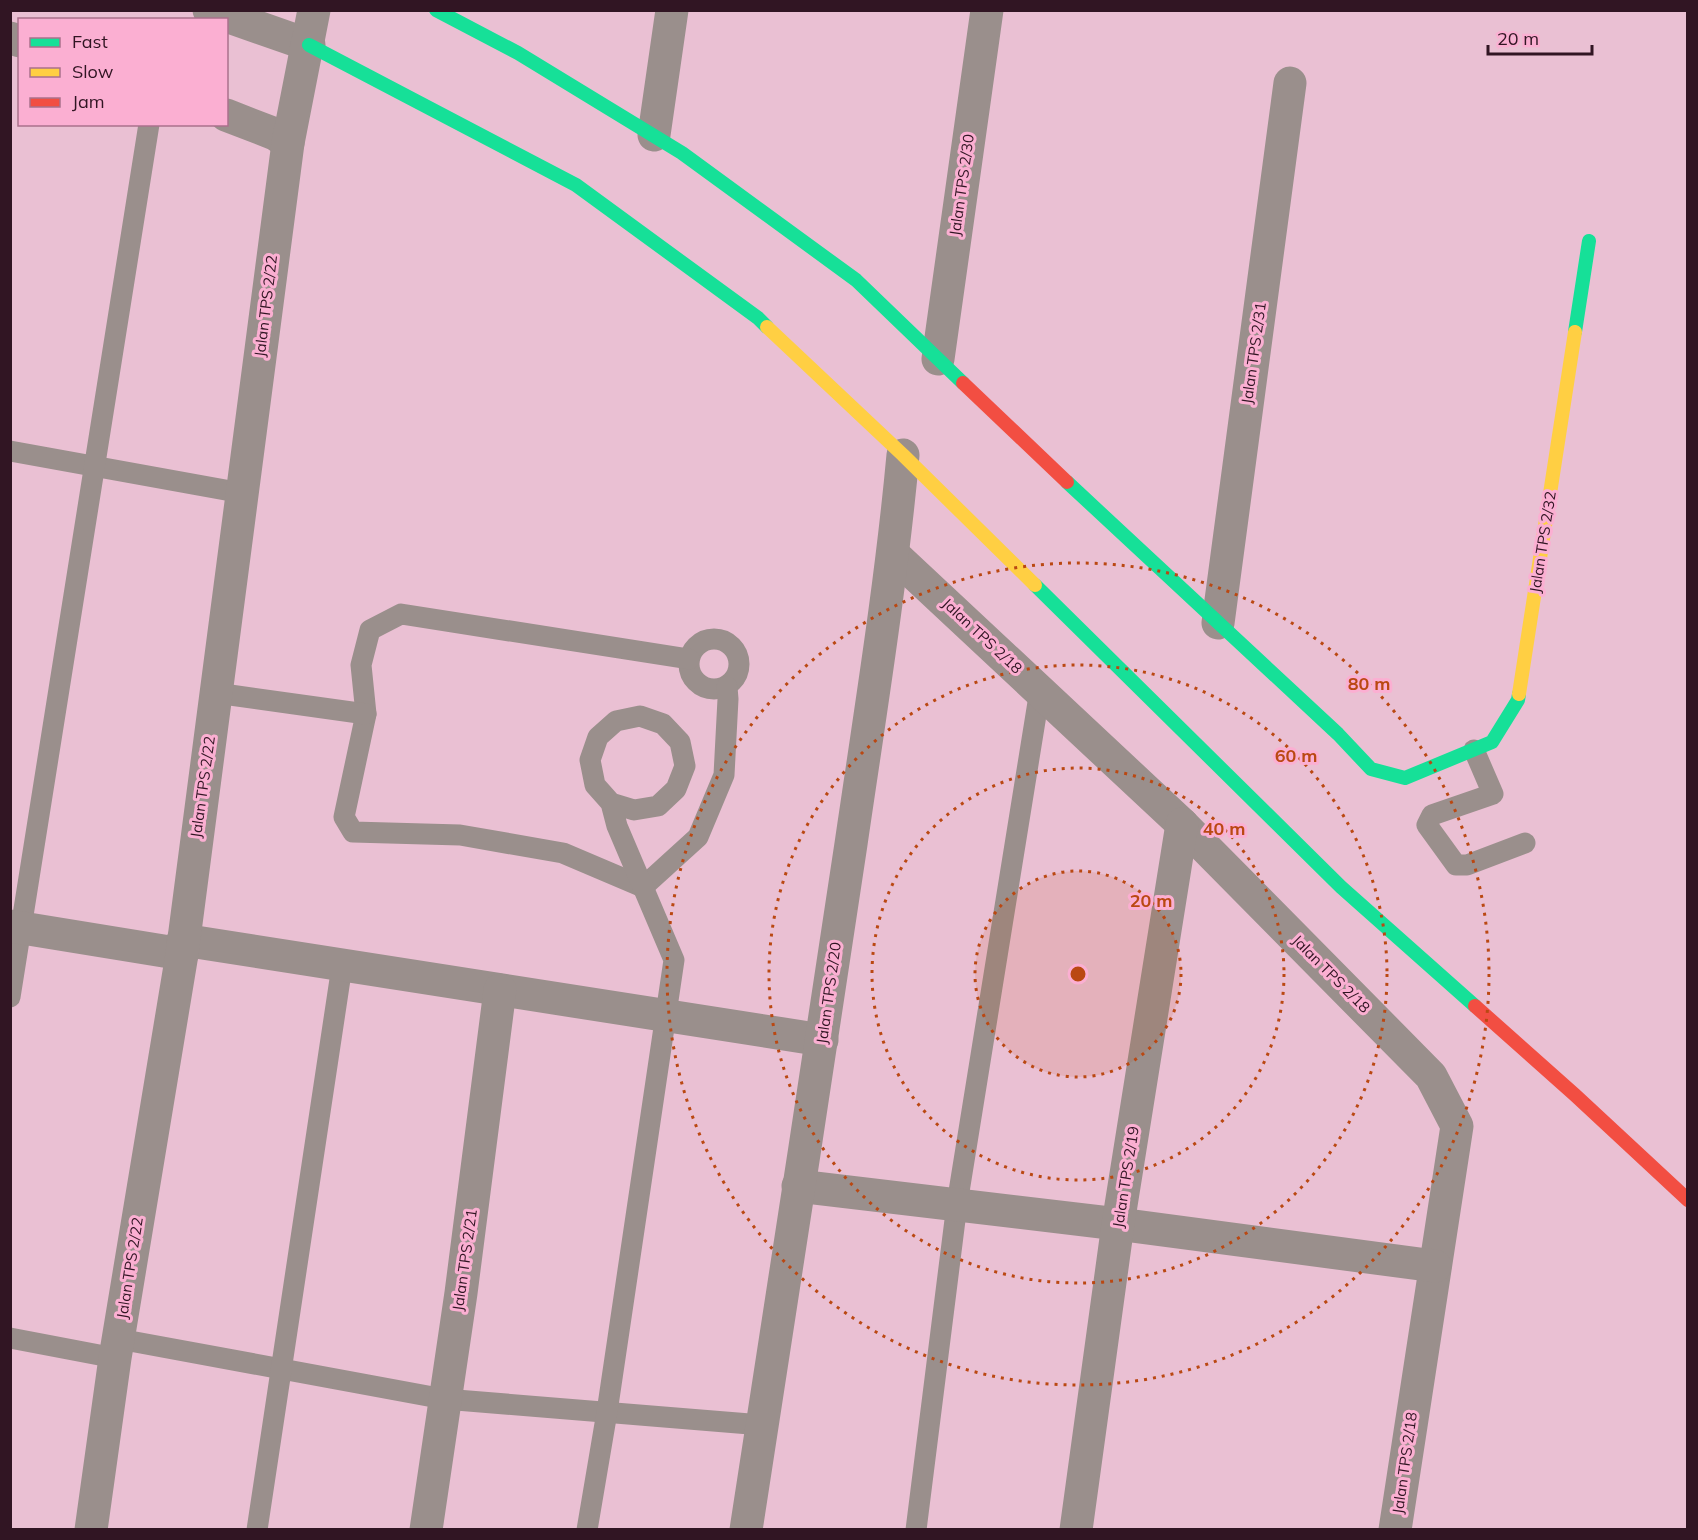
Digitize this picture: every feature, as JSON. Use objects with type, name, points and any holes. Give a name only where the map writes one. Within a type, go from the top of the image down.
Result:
[{"type":"street","points":[[209,10],[309,45],[576,185],[758,318],[903,454],[1341,887],[1575,1095],[1688,1200]]},
{"type":"street","name":"Jalan TPS 2/22","points":[[91,1530],[117,1348],[182,947],[288,143],[309,45],[314,10]]},
{"type":"street","points":[[436,10],[518,53],[654,135],[856,280],[1038,455],[1218,623]]},
{"type":"street","points":[[654,135],[672,10]]},
{"type":"street","name":"Jalan TPS 2/30","points":[[938,358],[987,10]]},
{"type":"street","name":"Jalan TPS 2/31","points":[[1218,623],[1290,83]]},
{"type":"street","points":[[228,116],[275,134],[288,143]]},
{"type":"street","name":"Jalan TPS 2/32","points":[[1218,623],[1338,734],[1371,769],[1405,778],[1492,742],[1518,700],[1589,241]]},
{"type":"street","name":"Jalan TPS 2/20","points":[[746,1530],[822,1040],[893,554],[903,454]]},
{"type":"street","name":"Jalan TPS 2/18","points":[[893,554],[1182,824],[1431,1076],[1457,1126],[1395,1530]]},
{"type":"street","name":"Jalan TPS 2/19","points":[[1076,1530],[1118,1224],[1182,824]]},
{"type":"street","points":[[16,927],[342,966],[822,1040]]},
{"type":"street","name":"Jalan TPS 2/21","points":[[426,1530],[461,1293],[500,990]]},
{"type":"street","points":[[798,1186],[1118,1224],[1435,1266]]},
{"type":"lane","points":[[10,998],[16,927],[149,126]]},
{"type":"lane","points":[[10,451],[242,494]]},
{"type":"lane","points":[[643,887],[563,853],[460,835],[353,832],[344,817],[366,714],[361,665],[370,630],[401,614],[689,659]]},
{"type":"lane","points":[[709,639],[723,640],[735,649],[740,662],[737,676],[727,687],[713,690],[699,685],[691,673],[689,659],[696,646],[709,639]]},
{"type":"lane","points":[[643,887],[698,837],[724,775],[727,687]]},
{"type":"lane","points":[[916,1530],[957,1204],[1040,690]]},
{"type":"lane","points":[[216,693],[366,714]]},
{"type":"lane","points":[[587,1530],[607,1412],[674,960],[617,826],[611,803],[595,784],[590,760],[598,737],[616,721],[640,716],[663,724],[680,742],[685,766],[676,789],[658,806],[634,810],[611,803]]},
{"type":"lane","points":[[1474,750],[1493,794],[1432,815],[1426,825],[1456,865],[1467,865],[1525,843]]},
{"type":"lane","points":[[257,1530],[342,966]]},
{"type":"lane","points":[[10,1338],[117,1348],[281,1369],[444,1398],[762,1425]]},
{"type":"traffic: fast","points":[[436,10],[518,53],[682,153],[856,280],[963,383]]},
{"type":"traffic: fast","points":[[309,45],[576,185],[758,318],[767,327]]},
{"type":"traffic: fast","points":[[1575,332],[1589,241]]},
{"type":"traffic: fast","points":[[1067,482],[1338,734],[1371,769],[1405,778],[1492,742],[1518,700],[1519,694]]},
{"type":"traffic: fast","points":[[1035,585],[1341,887],[1475,1006]]},
{"type":"traffic: slow","points":[[767,327],[903,455],[1035,585]]},
{"type":"traffic: slow","points":[[1519,694],[1575,332]]},
{"type":"traffic: jam","points":[[963,383],[1067,482]]},
{"type":"traffic: jam","points":[[1475,1006],[1688,1200]]}]
